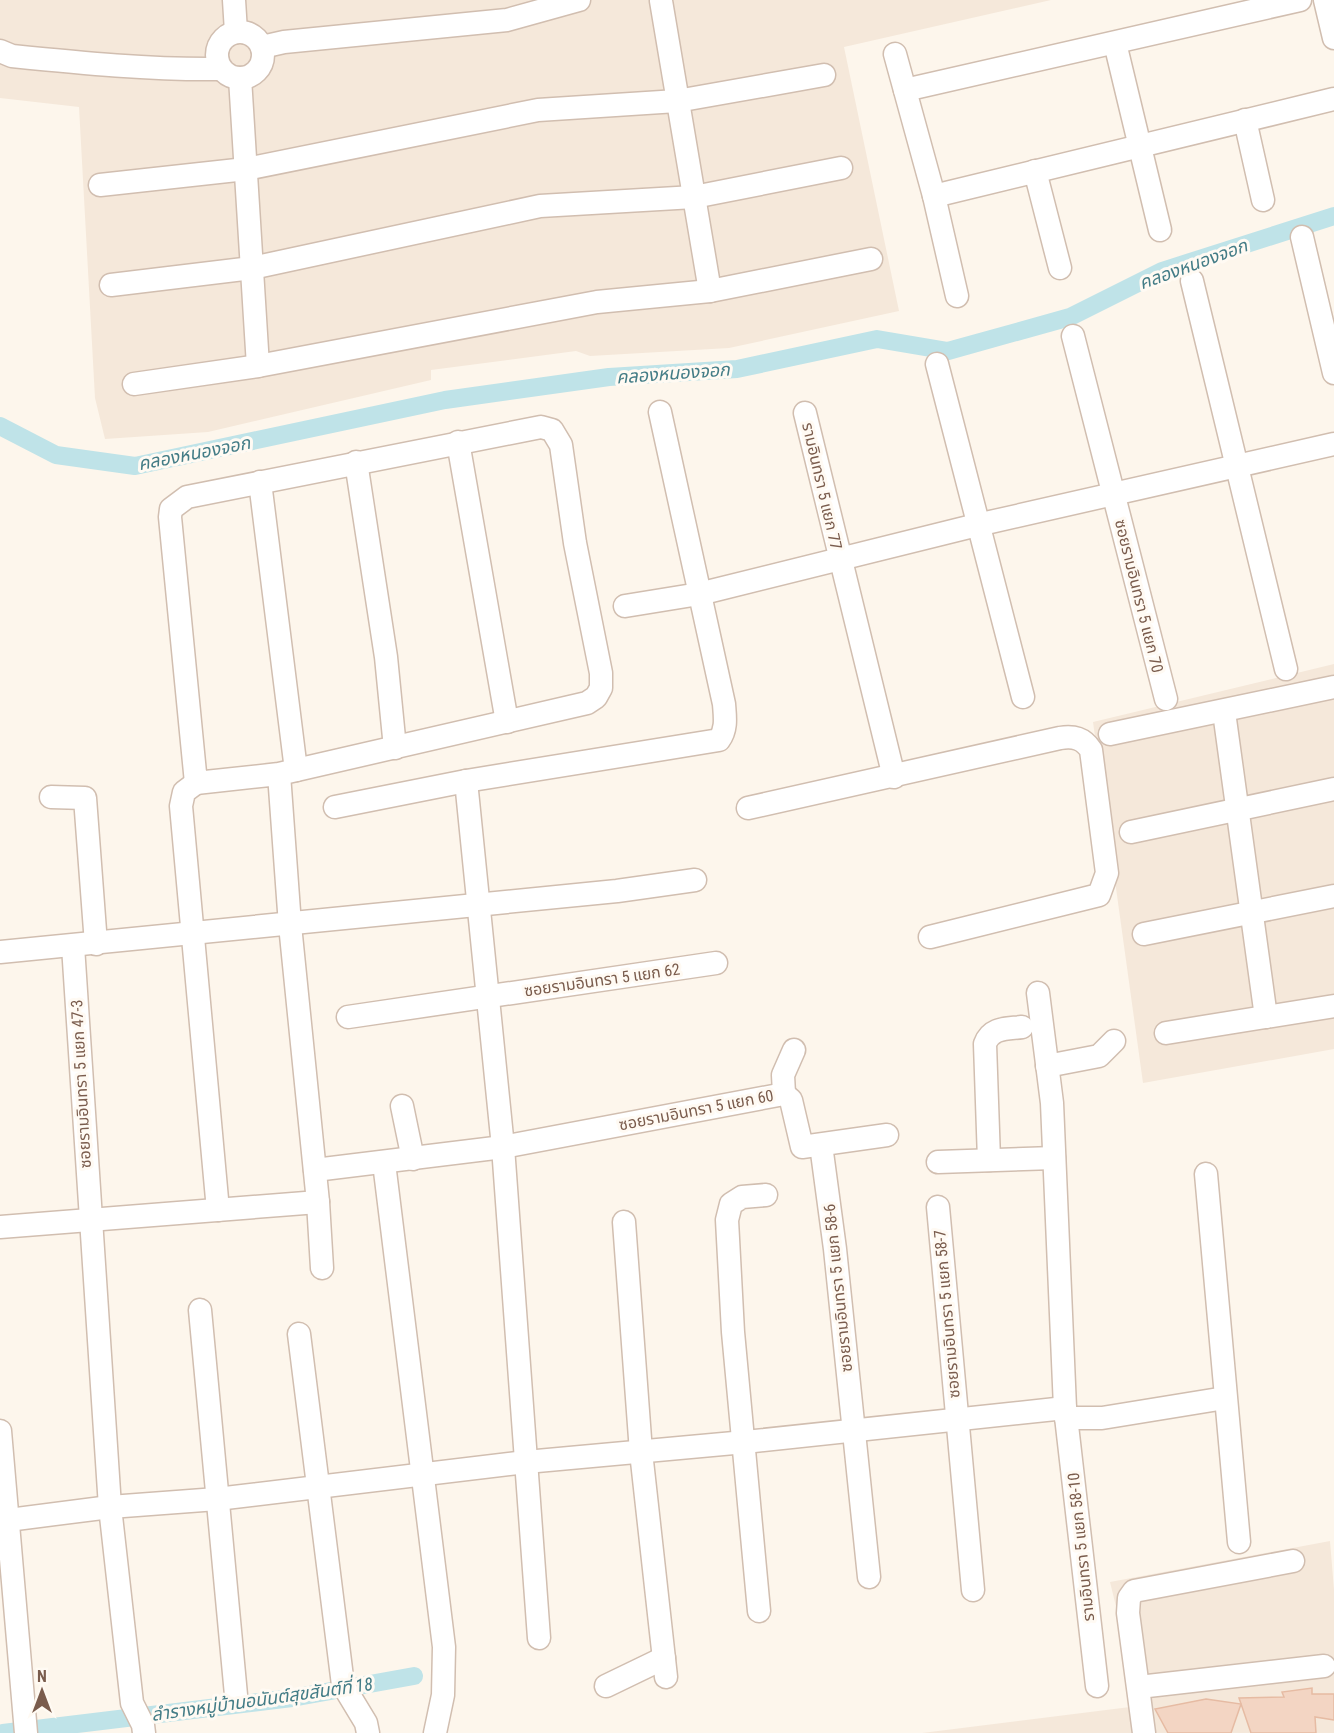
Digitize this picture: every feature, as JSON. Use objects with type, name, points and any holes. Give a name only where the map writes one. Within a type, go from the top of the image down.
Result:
[{"type":"street","points":[[234,0],[236,32]]},
{"type":"street","points":[[262,47],[284,42],[507,20],[550,10],[579,0]]},
{"type":"street","points":[[648,0],[662,0],[710,291]]},
{"type":"street","points":[[905,90],[1300,0]]},
{"type":"street","points":[[1325,0],[1334,38]]},
{"type":"street","points":[[0,51],[12,56],[93,64],[231,73],[251,75],[259,68],[263,58],[262,47],[257,39],[248,33],[236,32],[227,35],[219,45],[216,57],[231,73],[246,169],[258,366]]},
{"type":"street","points":[[1114,44],[1160,230]]},
{"type":"street","points":[[895,54],[934,196],[957,296]]},
{"type":"street","points":[[100,185],[246,169],[538,110],[677,101],[824,75]]},
{"type":"street","points":[[934,196],[1334,99]]},
{"type":"street","points":[[1245,120],[1263,200]]},
{"type":"street","points":[[111,285],[252,268],[540,206],[694,197],[841,168]]},
{"type":"street","points":[[1035,171],[1060,268]]},
{"type":"street","points":[[1302,237],[1334,373]]},
{"type":"street","points":[[134,384],[258,366],[597,302],[710,291],[871,260]]},
{"type":"street","points":[[1192,281],[1286,669]]},
{"type":"street","name":"ซอยรามอินทรา 5 แยก 70","points":[[1073,336],[1166,699]]},
{"type":"street","points":[[937,364],[1023,697]]},
{"type":"street","points":[[335,807],[466,781],[719,740],[724,734],[726,723],[724,704],[660,412]]},
{"type":"street","name":"รามอินทรา 5 แยก 77","points":[[805,412],[894,777]]},
{"type":"street","points":[[196,783],[171,509],[187,497],[458,442],[541,427],[552,430],[561,445],[575,543],[601,688],[596,697],[587,703],[288,772],[196,783],[184,792],[181,806],[191,935],[218,1210]]},
{"type":"street","points":[[458,442],[507,722]]},
{"type":"street","points":[[625,606],[699,594],[977,525],[1334,444]]},
{"type":"street","points":[[356,462],[386,657],[395,748]]},
{"type":"street","points":[[260,482],[288,772],[290,925],[318,1202],[322,1268]]},
{"type":"street","points":[[1110,734],[1224,712],[1334,687]]},
{"type":"street","points":[[1224,712],[1266,1017]]},
{"type":"street","points":[[748,808],[1060,738],[1078,738],[1085,741],[1091,750],[1107,873],[1099,895],[930,937]]},
{"type":"street","points":[[466,781],[503,1147],[539,1638]]},
{"type":"street","points":[[1131,832],[1334,789]]},
{"type":"street","points":[[51,797],[86,798],[96,944]]},
{"type":"street","points":[[0,952],[290,925],[642,888],[695,880]]},
{"type":"street","points":[[1144,934],[1334,896]]},
{"type":"street","name":"ซอยรามอินทรา 5 แยก 47-3","points":[[73,946],[89,1221],[110,1508],[140,1722]]},
{"type":"street","name":"ซอยรามอินทรา 5 แยก 62","points":[[348,1017],[716,963]]},
{"type":"street","name":"รามอินทรา 5 แยก 58-10","points":[[1038,993],[1047,1066],[1054,1158],[1066,1413],[1097,1686]]},
{"type":"street","points":[[1166,1033],[1334,1006]]},
{"type":"street","points":[[988,1160],[985,1044],[987,1037],[995,1030],[1022,1028]]},
{"type":"street","points":[[1047,1066],[1099,1056],[1114,1041]]},
{"type":"street","points":[[784,1094],[783,1075],[794,1050]]},
{"type":"street","name":"ซอยรามอินทรา 5 แยก 60","points":[[315,1170],[412,1160],[503,1147],[784,1094],[791,1100],[799,1143],[807,1148],[887,1135]]},
{"type":"street","points":[[402,1106],[412,1160]]},
{"type":"street","name":"ซอยรามอินทรา 5 แยก 58-6","points":[[821,1145],[835,1249],[869,1577]]},
{"type":"street","points":[[938,1162],[1054,1158]]},
{"type":"street","points":[[384,1163],[444,1647],[443,1695],[435,1733]]},
{"type":"street","points":[[1206,1174],[1239,1542]]},
{"type":"street","points":[[759,1611],[745,1442],[732,1332],[727,1220],[731,1204],[742,1197],[766,1195]]},
{"type":"street","points":[[0,1227],[318,1202]]},
{"type":"street","name":"ซอยรามอินทรา 5 แยก 58-7","points":[[938,1208],[956,1420],[974,1590]]},
{"type":"street","points":[[606,1686],[665,1668],[641,1452],[624,1222]]},
{"type":"street","points":[[200,1310],[236,1695]]},
{"type":"street","points":[[300,1334],[348,1692],[366,1723],[368,1733]]},
{"type":"street","points":[[3,1521],[110,1508],[217,1499],[421,1473],[956,1420],[1066,1413],[1102,1418],[1225,1398]]},
{"type":"street","points":[[0,1431],[3,1521],[26,1730]]},
{"type":"street","points":[[1144,1733],[1128,1612],[1129,1598],[1134,1591],[1293,1561]]},
{"type":"street","points":[[1139,1687],[1324,1666]]},
{"type":"shaded area","points":[[0,0],[1051,0],[844,47],[899,311],[729,348],[590,356],[576,351],[431,370],[431,380],[208,432],[105,439],[95,398],[79,107],[0,98]]},
{"type":"shaded area","points":[[1334,664],[1334,1049],[1143,1083],[1093,722]]},
{"type":"shaded area","points":[[1330,1541],[1334,1590],[1334,1733],[922,1733],[1130,1707],[1123,1635],[1110,1582]]},
{"type":"building","points":[[1312,1688],[1312,1694],[1334,1694],[1334,1720],[1315,1717],[1316,1733],[1251,1733],[1239,1698],[1284,1697],[1282,1692]]},
{"type":"building","points":[[1206,1699],[1241,1704],[1231,1733],[1168,1733],[1155,1709]]},
{"type":"waterway","name":"คลองหนองจอก","points":[[0,426],[56,455],[135,466],[445,400],[609,377],[737,369],[877,339],[948,351],[1070,317],[1162,271],[1334,216]]},
{"type":"waterway","name":"ลำรางหมู่บ้านอนันต์สุขสันต์ที่ 18","points":[[3,1733],[292,1698],[414,1676]]}]
